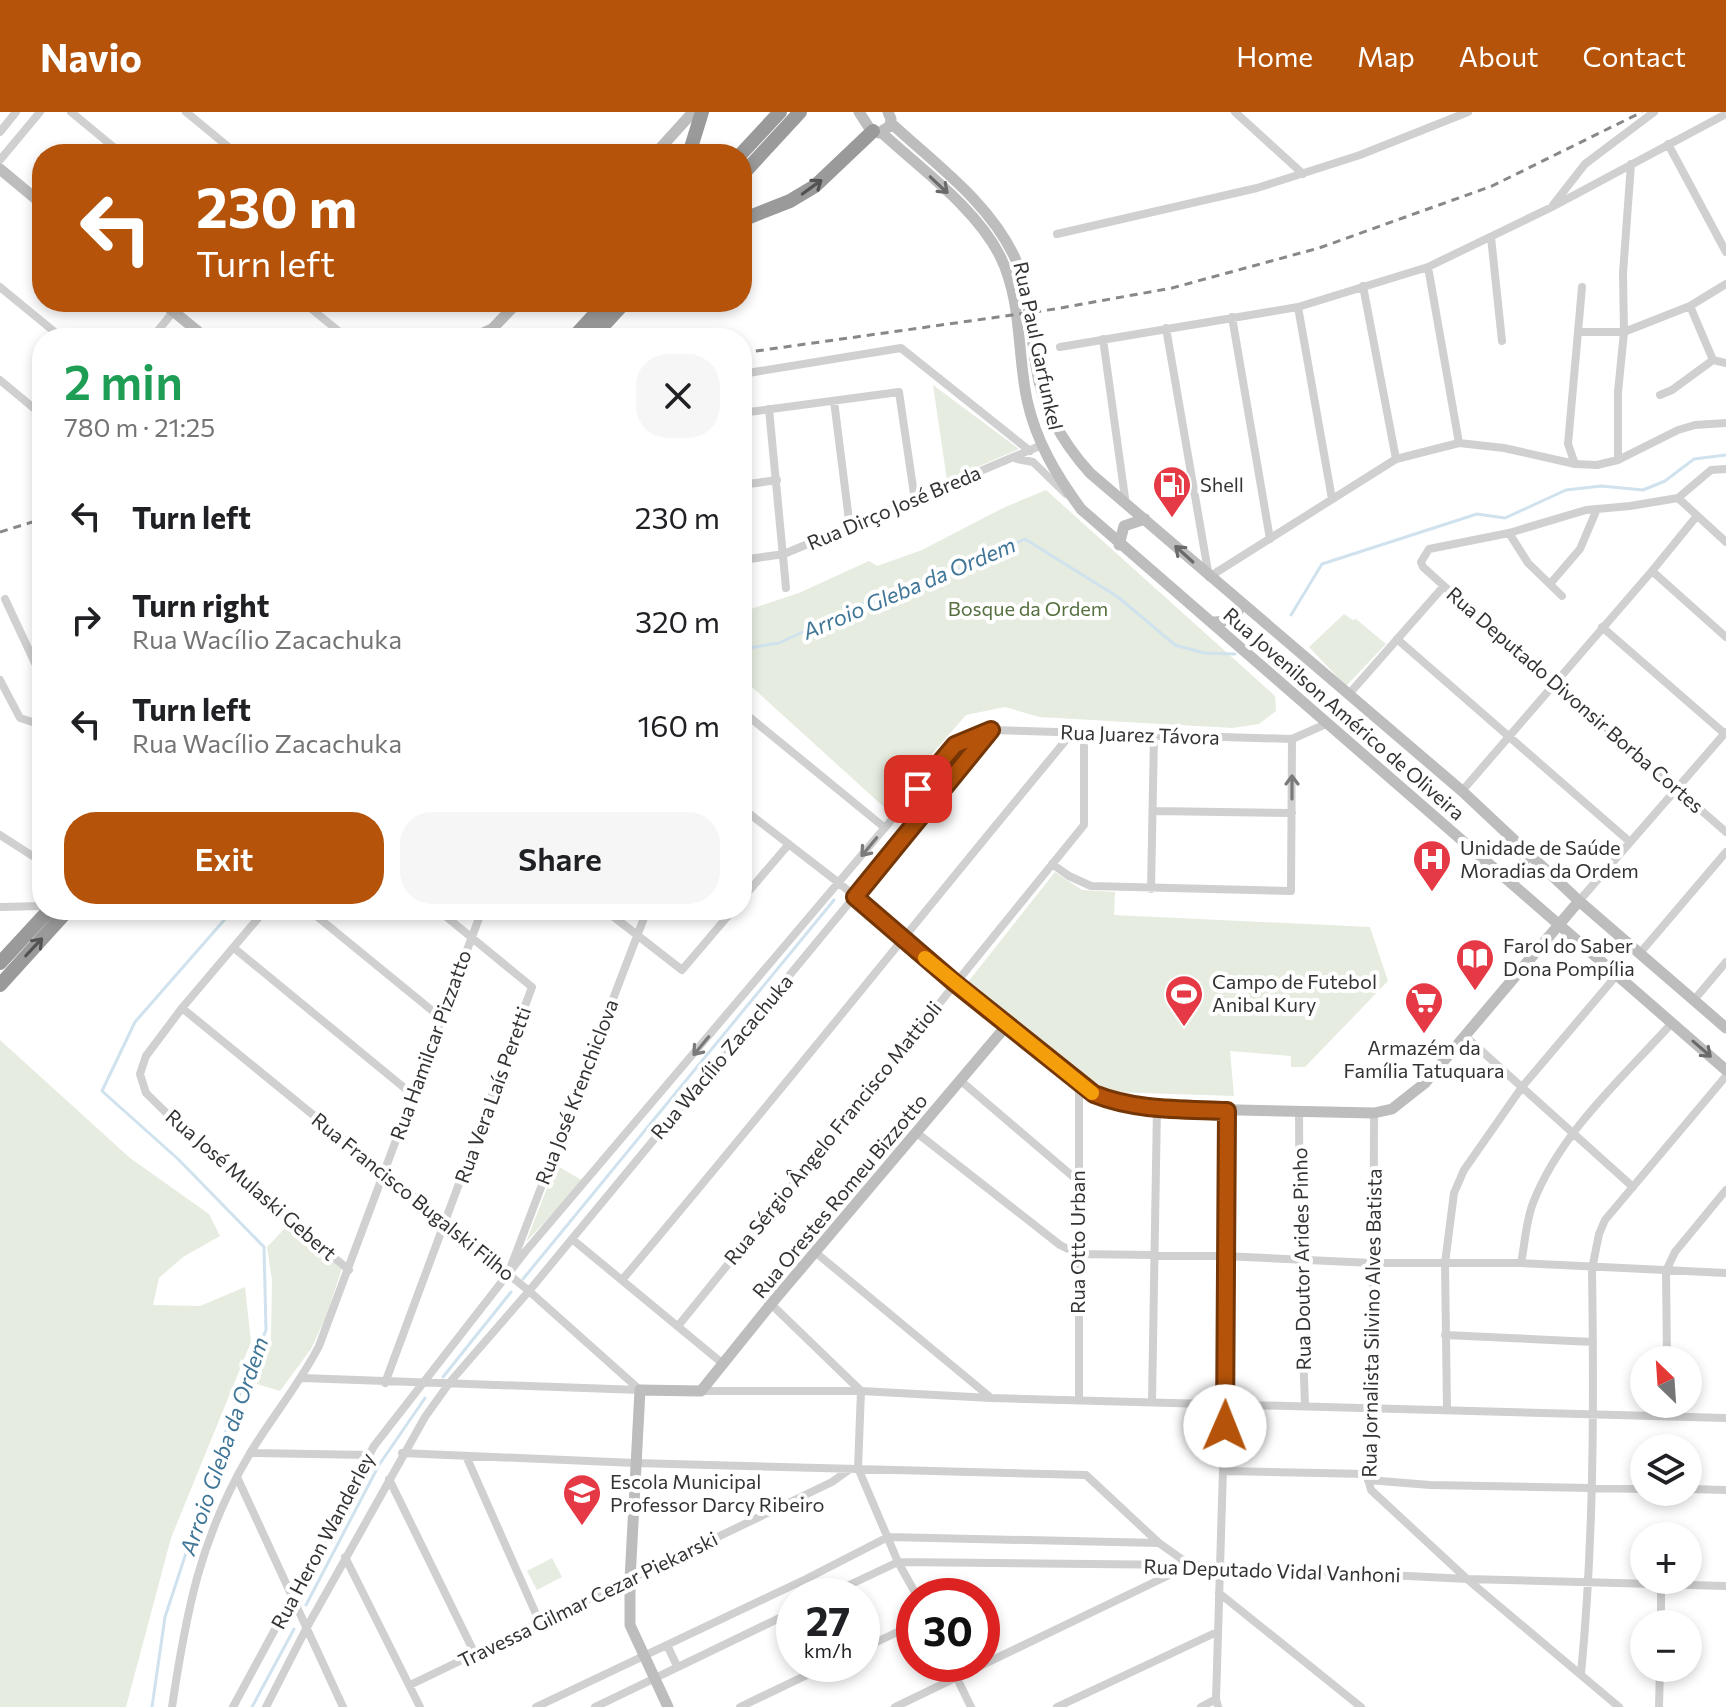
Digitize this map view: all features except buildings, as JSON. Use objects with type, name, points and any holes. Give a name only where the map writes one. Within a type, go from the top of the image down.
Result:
[{"type":"highway","points":[[692,144],[702,112]]},
{"type":"highway","points":[[750,144],[780,112]]},
{"type":"highway","points":[[752,164],[800,112]]},
{"type":"highway","points":[[752,216],[790,201],[815,186],[870,122]]},
{"type":"highway","points":[[582,328],[597,312]]},
{"type":"highway","points":[[601,328],[616,312]]},
{"type":"highway","points":[[0,963],[40,920]]},
{"type":"highway","points":[[0,985],[59,920]]},
{"type":"main road","points":[[664,144],[693,112]]},
{"type":"main road","points":[[870,122],[892,116]]},
{"type":"main road","name":"Rua Paul Garfunkel","points":[[892,116],[983,209],[1008,245],[1024,287],[1035,365],[1043,396],[1067,445]]},
{"type":"main road","name":"Rua Paul Garfunkel","points":[[870,122],[968,212],[1000,256],[1014,302],[1027,401],[1042,445],[1056,473],[1081,509]]},
{"type":"main road","points":[[0,169],[32,196]]},
{"type":"main road","points":[[182,312],[197,328]]},
{"type":"main road","points":[[493,328],[508,312]]},
{"type":"main road","name":"Rua Jovenilson Américo de Oliveira","points":[[1067,445],[1090,473],[1126,506],[1462,791],[1579,901],[1726,1028]]},
{"type":"main road","name":"Rua Jovenilson Américo de Oliveira","points":[[1081,509],[1726,1073]]},
{"type":"main road","points":[[1119,545],[1124,526],[1145,519]]},
{"type":"main road","points":[[1213,622],[1225,622],[1235,617],[1240,602]]},
{"type":"main road","points":[[1503,876],[1522,866],[1528,853]]},
{"type":"main road","points":[[1007,1025],[1079,1083],[1109,1100],[1157,1108],[1374,1113],[1392,1109],[1425,1083],[1579,901]]},
{"type":"main road","name":"Rua Orestes Romeu Bizzotto","points":[[701,1391],[1007,1025]]},
{"type":"main road","points":[[668,1707],[630,1625],[640,1390],[701,1391]]},
{"type":"street","points":[[0,132],[16,112]]},
{"type":"street","points":[[0,160],[40,112]]},
{"type":"street","points":[[71,112],[110,144]]},
{"type":"street","points":[[186,112],[225,144]]},
{"type":"street","points":[[1235,112],[1303,174]]},
{"type":"street","points":[[1057,234],[1218,198],[1303,174],[1468,112]]},
{"type":"street","points":[[1552,207],[1585,164],[1654,112]]},
{"type":"street","points":[[1060,347],[1298,307],[1428,267],[1725,117]]},
{"type":"street","points":[[1668,144],[1726,252]]},
{"type":"street","points":[[1618,460],[1618,392],[1624,332],[1623,273],[1631,164]]},
{"type":"street","points":[[1491,237],[1502,341]]},
{"type":"street","points":[[1428,267],[1459,443]]},
{"type":"street","points":[[1578,332],[1624,332],[1690,306],[1726,284]]},
{"type":"street","points":[[1363,286],[1396,459]]},
{"type":"street","points":[[0,287],[50,328]]},
{"type":"street","points":[[1575,464],[1568,444],[1582,287]]},
{"type":"street","points":[[1690,306],[1713,360]]},
{"type":"street","points":[[1298,307],[1332,499]]},
{"type":"street","points":[[160,328],[173,312]]},
{"type":"street","points":[[315,312],[335,328]]},
{"type":"street","points":[[1232,317],[1270,539]]},
{"type":"street","points":[[1166,328],[1209,577],[1396,459],[1459,443],[1504,448],[1575,464],[1597,465],[1618,460],[1678,430],[1695,425],[1726,423]]},
{"type":"street","points":[[1103,339],[1126,506]]},
{"type":"street","points":[[752,372],[901,348],[1030,451]]},
{"type":"street","points":[[1660,395],[1672,390],[1713,360],[1726,363]]},
{"type":"street","points":[[0,380],[32,407]]},
{"type":"street","points":[[752,412],[899,392],[915,501]]},
{"type":"street","points":[[834,401],[850,528]]},
{"type":"street","points":[[769,409],[786,588]]},
{"type":"street","name":"Rua Dirço José Breda","points":[[752,559],[784,554],[1042,445]]},
{"type":"street","name":"Rua Jovenilson Américo de Oliveira","points":[[1008,460],[1033,462],[1081,509]]},
{"type":"street","points":[[1562,596],[1528,563],[1509,533],[1570,514],[1678,498],[1711,470],[1726,469]]},
{"type":"street","points":[[752,484],[777,480]]},
{"type":"street","points":[[1678,498],[1726,542]]},
{"type":"street","points":[[1550,584],[1580,549],[1597,509]]},
{"type":"street","points":[[1462,791],[1696,517]]},
{"type":"street","name":"Rua Deputado Divonsir Borba Cortes","points":[[1509,533],[1429,549],[1422,557],[1423,567],[1726,832]]},
{"type":"street","points":[[1652,571],[1726,637]]},
{"type":"street","points":[[1349,694],[1444,586]]},
{"type":"street","points":[[5,599],[32,657]]},
{"type":"street","points":[[1579,901],[1725,733],[1602,627]]},
{"type":"street","points":[[1397,639],[1630,842]]},
{"type":"street","points":[[0,680],[20,718],[32,722]]},
{"type":"street","points":[[752,719],[885,828]]},
{"type":"street","name":"Rua Juarez Távora","points":[[955,745],[991,730],[1292,739],[1326,724]]},
{"type":"street","name":"Rua Wacílio Zacachuka","points":[[450,1382],[529,1291],[991,730]]},
{"type":"street","points":[[622,1280],[777,1097],[1071,734]]},
{"type":"street","name":"Rua Sérgio Ângelo Francisco Mattioli","points":[[678,1326],[1084,825],[1084,734]]},
{"type":"street","points":[[1151,889],[1154,736]]},
{"type":"street","points":[[1052,864],[1091,886],[1291,891],[1292,739]]},
{"type":"street","name":"Rua Wacílio Zacachuka","points":[[423,1383],[508,1275],[955,745]]},
{"type":"street","points":[[1153,811],[1292,813]]},
{"type":"street","points":[[752,816],[839,883],[1007,1025]]},
{"type":"street","points":[[0,835],[32,856]]},
{"type":"street","points":[[752,887],[789,844]]},
{"type":"street","points":[[1640,953],[1726,852]]},
{"type":"street","points":[[0,907],[32,906]]},
{"type":"street","name":"Rua José Mulaski Gebert","points":[[172,1707],[186,1618],[198,1567],[250,1453],[302,1378],[319,1346],[349,1270],[193,1139],[146,1093],[140,1074],[146,1056],[182,1008],[257,920]]},
{"type":"street","points":[[321,920],[440,1017]]},
{"type":"street","points":[[450,920],[471,938]]},
{"type":"street","name":"Rua Hamilcar Pizzatto","points":[[349,1270],[478,920]]},
{"type":"street","points":[[617,920],[682,970],[724,920]]},
{"type":"street","name":"Rua José Krenchiclova","points":[[508,1275],[643,920]]},
{"type":"street","name":"Rua Vera Laís Peretti","points":[[385,1383],[532,987],[471,938]]},
{"type":"street","points":[[234,948],[413,1095]]},
{"type":"street","points":[[1694,1000],[1726,962]]},
{"type":"street","points":[[1447,1410],[1445,1263],[1454,1193],[1464,1170],[1522,1087],[1616,976]]},
{"type":"street","name":"Rua Francisco Bugalski Filho","points":[[182,1008],[529,1291],[640,1390]]},
{"type":"street","points":[[1521,1263],[1531,1207],[1539,1187],[1573,1132],[1672,1023]]},
{"type":"street","points":[[1465,1036],[1633,1187]]},
{"type":"street","points":[[1581,1674],[1590,1581],[1593,1488],[1592,1269],[1599,1234],[1605,1220],[1726,1073]]},
{"type":"street","points":[[961,1081],[1077,1180]]},
{"type":"street","name":"Rua Otto Urban","points":[[1079,1083],[1079,1400]]},
{"type":"street","points":[[1152,1402],[1152,1255],[1157,1108]]},
{"type":"street","points":[[1201,1707],[1217,1703],[1224,1471],[1227,1111]]},
{"type":"street","name":"Rua Doutor Arides Pinho","points":[[1299,1112],[1305,1406]]},
{"type":"street","name":"Rua Jornalista Silvino Alves Batista","points":[[1374,1113],[1373,1408],[1368,1477],[1380,1501],[1619,1707]]},
{"type":"street","points":[[917,1133],[1060,1245],[1078,1254],[1224,1256],[1372,1263],[1521,1263],[1592,1269],[1726,1273]]},
{"type":"street","points":[[1667,1346],[1666,1271],[1675,1252],[1726,1190]]},
{"type":"street","points":[[572,1239],[722,1363]]},
{"type":"street","points":[[815,1252],[991,1398]]},
{"type":"street","points":[[771,1304],[861,1391]]},
{"type":"street","points":[[1445,1335],[1593,1342]]},
{"type":"street","points":[[302,1378],[640,1390]]},
{"type":"street","name":"Rua Heron Wanderley","points":[[266,1707],[402,1453],[450,1382]]},
{"type":"street","name":"Rua Heron Wanderley","points":[[233,1707],[369,1455],[423,1383]]},
{"type":"street","points":[[701,1391],[861,1391],[991,1398],[1630,1416]]},
{"type":"street","points":[[861,1391],[854,1468],[907,1578]]},
{"type":"street","points":[[1702,1418],[1726,1418]]},
{"type":"street","points":[[250,1453],[369,1455]]},
{"type":"street","points":[[402,1453],[635,1463],[1086,1475],[1159,1543],[1190,1565],[1000,1657]]},
{"type":"street","points":[[466,1456],[540,1623]]},
{"type":"street","name":"Travessa Gilmar Cezar Piekarski","points":[[410,1685],[832,1482],[854,1468]]},
{"type":"street","points":[[1224,1471],[1368,1477],[1430,1485],[1630,1489]]},
{"type":"street","points":[[237,1477],[343,1707]]},
{"type":"street","points":[[389,1479],[475,1654]]},
{"type":"street","points":[[1702,1489],[1726,1490]]},
{"type":"street","name":"Rua Deputado Vidal Vanhoni","points":[[808,1578],[888,1537],[1159,1543]]},
{"type":"street","points":[[1166,1566],[1170,1550]]},
{"type":"street","points":[[345,1557],[420,1707]]},
{"type":"street","name":"Rua Deputado Vidal Vanhoni","points":[[864,1578],[898,1562],[1190,1565],[1467,1579],[1630,1582]]},
{"type":"street","name":"Rua Deputado Vidal Vanhoni","points":[[1702,1585],[1726,1586]]},
{"type":"street","name":"Rua Deputado Vidal Vanhoni","points":[[536,1707],[776,1593]]},
{"type":"street","points":[[1219,1593],[1358,1706]]},
{"type":"street","points":[[595,1707],[776,1619]]},
{"type":"street","points":[[1057,1707],[1217,1632]]},
{"type":"street","points":[[667,1645],[677,1666]]},
{"type":"street","points":[[740,1707],[792,1682]]},
{"type":"street","points":[[895,1707],[948,1682]]},
{"type":"street","points":[[958,1682],[971,1707]]},
{"type":"street","points":[[1659,1707],[1660,1682]]},
{"type":"green space","points":[[933,385],[1019,449],[947,480]]},
{"type":"green space","name":"Bosque da Ordem","points":[[1046,490],[1275,696],[1276,711],[1259,724],[1232,728],[1039,717],[1005,707],[966,715],[885,808],[752,687],[752,609],[799,593],[869,561],[877,566],[922,550],[1003,508]]},
{"type":"green space","points":[[1344,614],[1356,619],[1386,644],[1346,686],[1309,647]]},
{"type":"green space","points":[[1055,872],[1082,890],[1115,892],[1114,915],[1370,927],[1388,981],[1305,1067],[1291,1067],[1291,1056],[1230,1051],[1234,1096],[1111,1092],[968,982]]},
{"type":"green space","points":[[0,1040],[130,1158],[209,1214],[220,1236],[183,1257],[159,1278],[153,1305],[200,1306],[245,1287],[251,1342],[171,1538],[126,1707],[0,1707]]},
{"type":"green space","points":[[556,1165],[583,1181],[526,1242]]},
{"type":"green space","points":[[290,1223],[342,1268],[326,1317],[311,1349],[280,1391],[257,1384],[271,1339],[272,1280],[267,1247]]},
{"type":"green space","points":[[552,1558],[562,1577],[537,1590],[527,1571]]},
{"type":"waterway","name":"Arroio Gleba da Ordem","points":[[1291,615],[1322,564],[1477,514],[1505,518],[1566,490],[1601,486],[1643,490],[1665,481],[1694,459],[1726,455]]},
{"type":"waterway","name":"Arroio Gleba da Ordem","points":[[752,647],[779,643],[865,603],[922,587],[1025,539],[1118,597],[1175,645],[1204,653],[1235,654]]},
{"type":"waterway","points":[[523,1279],[834,900]]},
{"type":"waterway","name":"Arroio Gleba da Ordem","points":[[152,1707],[165,1617],[231,1416],[266,1330],[264,1247],[178,1159],[102,1091],[135,1022],[224,920]]},
{"type":"waterway","points":[[443,1377],[511,1292]]},
{"type":"waterway","points":[[306,1605],[379,1465],[425,1398]]},
{"type":"waterway","points":[[252,1707],[294,1629]]},
{"type":"railway","points":[[752,352],[1055,309],[1172,288],[1319,248],[1492,186],[1642,112]]},
{"type":"railway","points":[[0,532],[32,522]]},
{"type":"slow traffic","points":[[925,958],[1092,1093]]},
{"type":"place","name":"Shell","points":[[1172,519]]},
{"type":"place","name":"Unidade de Saúde Moradias da Ordem","points":[[1432,893]]},
{"type":"place","name":"Farol do Saber Dona Pompília","points":[[1475,992]]},
{"type":"place","name":"Campo de Futebol Anibal Kury","points":[[1184,1028]]},
{"type":"place","name":"Armazém da Família Tatuquara","points":[[1424,1035]]},
{"type":"place","name":"Escola Municipal Professor Darcy Ribeiro","points":[[582,1527]]},
{"type":"route","points":[[918,789],[955,745],[991,730],[855,897],[955,983],[1094,1094],[1149,1108],[1227,1111],[1225,1426]]}]
